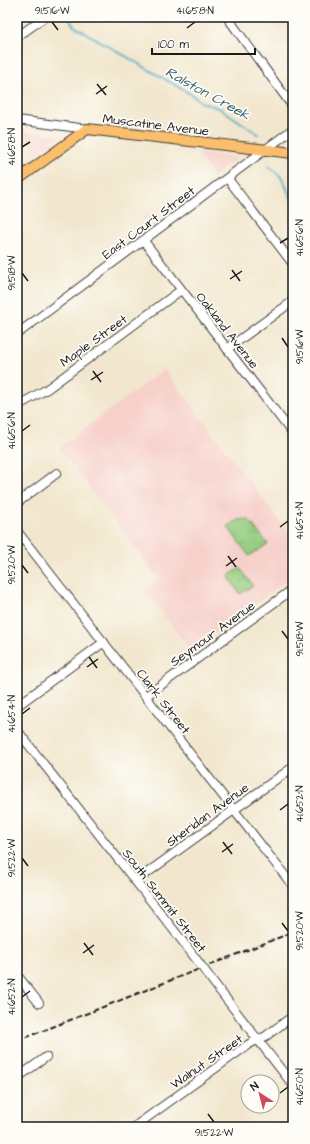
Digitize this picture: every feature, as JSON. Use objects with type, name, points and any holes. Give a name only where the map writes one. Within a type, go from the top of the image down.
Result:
[{"type":"main road","name":"Muscatine Avenue","points":[[87,129],[293,153]]},
{"type":"main road","points":[[17,180],[87,129]]},
{"type":"street","points":[[17,37],[45,17]]},
{"type":"street","points":[[227,17],[293,107]]},
{"type":"street","name":"Muscatine Avenue","points":[[17,120],[87,129]]},
{"type":"street","name":"East Court Street","points":[[17,334],[228,179],[293,129]]},
{"type":"street","points":[[228,179],[293,264]]},
{"type":"street","name":"Oakland Avenue","points":[[144,241],[293,434]]},
{"type":"street","name":"Maple Street","points":[[17,406],[47,389],[181,290]]},
{"type":"street","points":[[227,349],[293,301]]},
{"type":"street","points":[[17,503],[57,473]]},
{"type":"street","name":"Clark Street","points":[[17,531],[293,886]]},
{"type":"street","name":"Seymour Avenue","points":[[146,696],[293,589]]},
{"type":"street","points":[[17,706],[104,642]]},
{"type":"street","name":"South Summit Street","points":[[17,730],[136,881],[293,1085]]},
{"type":"street","name":"Sheridan Avenue","points":[[136,881],[293,767]]},
{"type":"street","points":[[17,975],[39,1004]]},
{"type":"street","name":"Walnut Street","points":[[134,1127],[249,1044],[266,1036],[293,1016]]},
{"type":"street","points":[[17,1078],[46,1057]]},
{"type":"shaded area","points":[[21,131],[60,136],[38,153]]},
{"type":"shaded area","points":[[196,152],[238,158],[213,176]]},
{"type":"shaded area","points":[[164,369],[293,539],[293,575],[192,652],[144,589],[158,578],[59,448]]},
{"type":"green space","points":[[248,519],[268,544],[249,556],[227,526],[238,520]]},
{"type":"green space","points":[[240,568],[253,586],[240,594],[228,576]]},
{"type":"waterway","name":"Ralston Creek","points":[[68,17],[74,26],[192,95],[201,102],[221,109],[258,134]]},
{"type":"waterway","name":"Ralston Creek","points":[[268,166],[281,177],[293,199]]},
{"type":"railway","points":[[17,1041],[293,932]]}]
